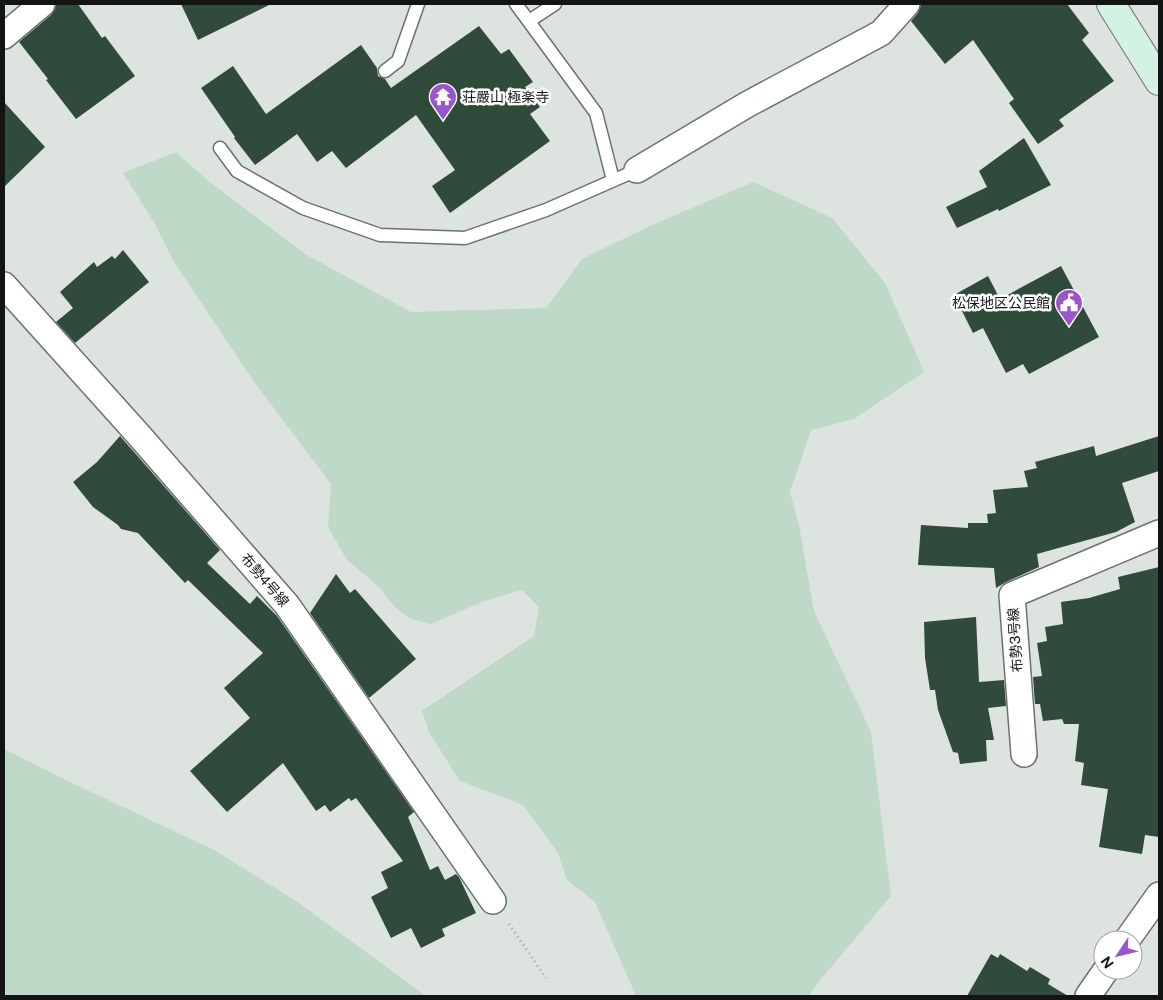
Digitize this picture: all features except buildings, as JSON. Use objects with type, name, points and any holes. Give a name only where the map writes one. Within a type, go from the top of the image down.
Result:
[{"type":"main road","points":[[1111,4],[1159,81]]},
{"type":"street","points":[[4,36],[42,4]]},
{"type":"street","points":[[637,170],[748,104],[880,33],[907,4]]},
{"type":"street","name":"布勢4号線","points":[[4,284],[137,433],[286,605],[493,901]]},
{"type":"street","name":"布勢3号線","points":[[1024,754],[1012,595],[1159,533]]},
{"type":"street","points":[[1135,930],[1159,895]]},
{"type":"street","points":[[1088,996],[1099,980]]},
{"type":"lane","points":[[385,72],[404,62],[418,4]]},
{"type":"lane","points":[[516,4],[596,113],[614,180]]},
{"type":"lane","points":[[529,21],[555,4]]},
{"type":"lane","points":[[220,148],[238,171],[303,208],[380,235],[465,238],[546,210],[637,170]]},
{"type":"path","points":[[493,901],[546,978]]},
{"type":"green space","points":[[176,152],[206,179],[305,254],[411,312],[546,308],[582,259],[652,225],[753,182],[832,218],[885,283],[924,372],[854,419],[811,430],[790,492],[799,525],[814,611],[871,732],[891,896],[815,986],[809,996],[636,996],[595,902],[567,880],[558,853],[523,805],[460,781],[429,732],[422,711],[534,636],[539,607],[522,590],[482,602],[431,624],[411,619],[395,607],[377,585],[347,560],[328,527],[331,484],[252,379],[173,260],[155,224],[123,173]]},
{"type":"green space","points":[[4,749],[216,851],[299,903],[426,996],[4,996]]},
{"type":"place","name":"荘嚴山 極楽寺","points":[[443,121]]},
{"type":"place","name":"松保地区公民館","points":[[1069,327]]}]
